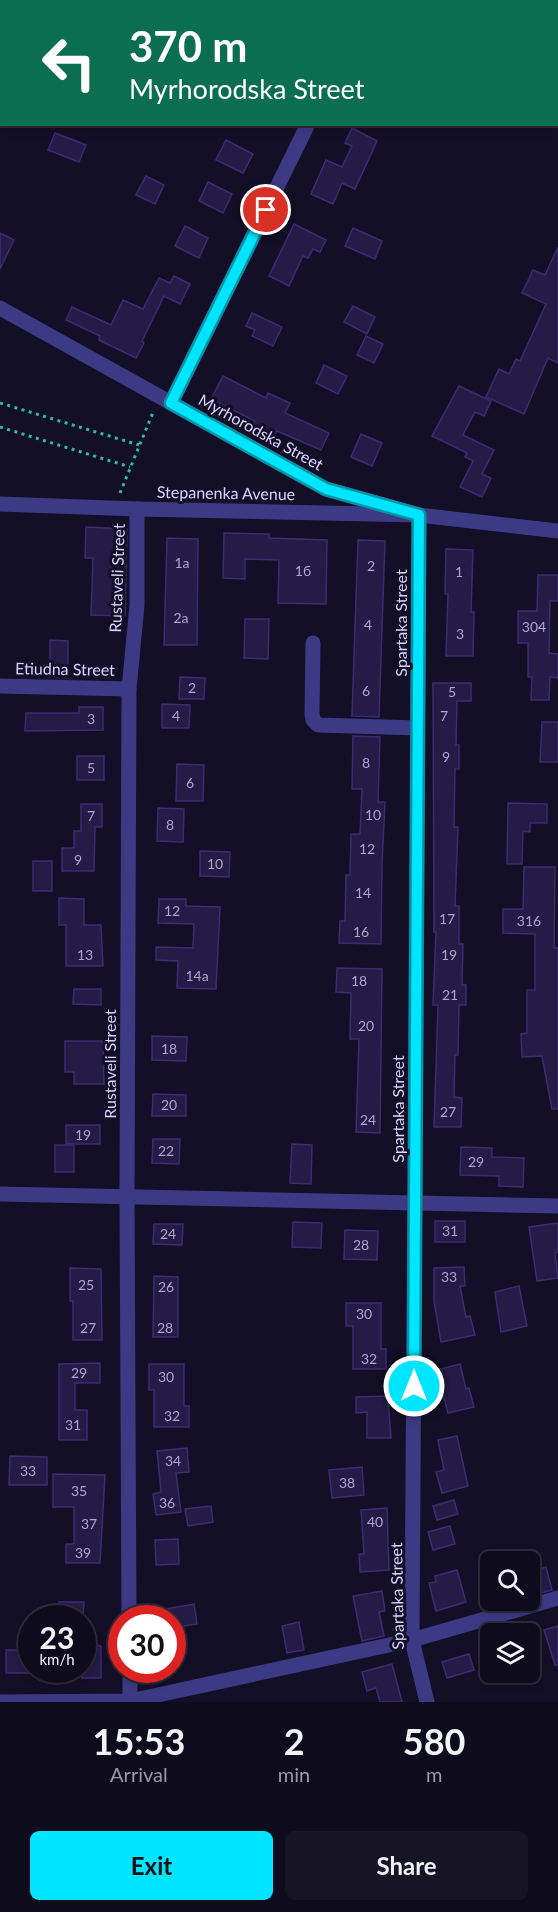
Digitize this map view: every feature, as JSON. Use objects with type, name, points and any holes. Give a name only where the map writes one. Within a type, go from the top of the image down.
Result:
[{"type":"street","points":[[165,400],[307,126]]},
{"type":"street","name":"Myrhorodska Street","points":[[0,308],[326,489],[419,515]]},
{"type":"street","name":"Stepanenka Avenue","points":[[0,504],[113,509],[419,515],[558,531]]},
{"type":"street","name":"Rustaveli Street","points":[[129,1605],[127,1196],[129,689],[137,605],[137,509]]},
{"type":"street","name":"Spartaka Street","points":[[419,515],[412,1641],[427,1702]]},
{"type":"street","points":[[313,643],[312,714],[313,720],[318,725],[418,728]]},
{"type":"street","name":"Etiudna Street","points":[[0,686],[129,689]]},
{"type":"street","points":[[0,1194],[558,1206]]},
{"type":"street","points":[[0,1702],[130,1701],[412,1641],[558,1598]]},
{"type":"street","points":[[130,1683],[130,1701]]},
{"type":"path","points":[[113,509],[139,445],[165,400]]},
{"type":"path","points":[[0,403],[139,445]]},
{"type":"path","points":[[0,427],[130,467]]},
{"type":"building","points":[[352,128],[377,141],[355,189],[342,183],[333,204],[311,194],[326,160],[342,167],[352,146],[345,143]]},
{"type":"building","points":[[55,133],[86,145],[79,162],[48,150]]},
{"type":"building","points":[[226,140],[253,154],[243,173],[216,160]]},
{"type":"building","points":[[146,176],[164,185],[155,204],[136,195]]},
{"type":"building","points":[[208,182],[232,194],[223,213],[199,201]]},
{"type":"building","points":[[294,224],[326,240],[320,252],[313,249],[308,258],[303,256],[289,286],[269,276]]},
{"type":"building","points":[[185,226],[208,238],[199,258],[175,246]]},
{"type":"building","points":[[353,228],[382,241],[375,259],[345,246]]},
{"type":"building","points":[[0,233],[14,240],[0,269]]},
{"type":"building","points":[[558,247],[558,363],[548,358],[524,414],[486,397],[499,369],[509,374],[516,359],[520,361],[546,304],[522,293],[533,270],[545,275]]},
{"type":"building","points":[[174,276],[190,284],[180,304],[164,296],[136,358],[99,340],[100,336],[66,320],[72,307],[111,325],[123,300],[143,309],[159,278],[170,283]]},
{"type":"building","points":[[353,306],[375,317],[367,334],[344,322]]},
{"type":"building","points":[[252,313],[282,327],[273,346],[252,336],[255,330],[246,326]]},
{"type":"building","points":[[366,336],[383,344],[374,363],[357,355]]},
{"type":"building","points":[[324,365],[347,376],[338,394],[316,383]]},
{"type":"building","points":[[223,376],[266,398],[268,393],[290,403],[285,413],[329,433],[321,450],[277,431],[275,434],[253,424],[255,421],[211,399]]},
{"type":"building","points":[[459,386],[491,401],[484,416],[475,412],[463,435],[494,450],[482,474],[491,478],[482,497],[460,487],[473,461],[465,457],[467,453],[432,436]]},
{"type":"building","points":[[361,434],[382,443],[372,466],[351,457]]},
{"type":"building","points":[[86,527],[127,529],[125,616],[91,615],[93,558],[85,558]]},
{"type":"building","points":[[224,533],[269,534],[269,538],[327,540],[326,604],[278,603],[279,560],[245,559],[245,579],[223,578]]},
{"type":"building","points":[[167,538],[198,539],[197,645],[164,645]]},
{"type":"building","points":[[358,540],[385,541],[379,717],[352,716]]},
{"type":"building","points":[[446,549],[473,550],[471,612],[474,612],[473,656],[446,656],[448,594],[445,594]]},
{"type":"building","points":[[538,575],[558,575],[558,601],[550,601],[549,653],[558,654],[558,678],[550,677],[549,700],[531,700],[532,677],[528,677],[528,643],[518,643],[518,611],[537,611]]},
{"type":"building","points":[[245,619],[269,619],[268,659],[244,658]]},
{"type":"building","points":[[50,640],[68,641],[68,678],[50,677]]},
{"type":"building","points":[[180,677],[205,678],[204,699],[179,699]]},
{"type":"building","points":[[433,683],[471,683],[471,701],[457,701],[456,745],[459,745],[459,769],[455,769],[454,827],[458,827],[455,906],[459,906],[459,944],[463,944],[462,985],[466,985],[466,1005],[459,1005],[458,1055],[455,1055],[454,1097],[462,1098],[461,1127],[434,1127],[438,1005],[433,1005],[436,932],[434,932]]},
{"type":"building","points":[[162,704],[190,705],[189,728],[162,728]]},
{"type":"building","points":[[79,707],[103,707],[103,730],[25,731],[26,713],[79,713]]},
{"type":"building","points":[[542,722],[558,722],[558,762],[540,762]]},
{"type":"building","points":[[353,736],[380,737],[378,802],[385,802],[381,944],[339,943],[340,921],[345,921],[346,875],[350,875],[351,834],[360,834],[362,789],[352,789]]},
{"type":"building","points":[[77,756],[104,756],[104,780],[77,780]]},
{"type":"building","points":[[177,764],[204,765],[203,801],[176,801]]},
{"type":"building","points":[[508,803],[547,804],[547,823],[530,823],[530,832],[523,831],[522,864],[507,864]]},
{"type":"building","points":[[81,804],[102,804],[102,827],[95,827],[94,871],[62,871],[62,848],[74,848],[74,831],[81,831]]},
{"type":"building","points":[[158,808],[184,809],[183,842],[157,841]]},
{"type":"building","points":[[200,851],[230,852],[229,877],[200,876]]},
{"type":"building","points":[[33,861],[52,861],[52,891],[33,891]]},
{"type":"building","points":[[524,867],[555,867],[554,948],[558,948],[558,1109],[552,1109],[542,1056],[522,1057],[521,1034],[527,1033],[527,990],[535,990],[535,934],[503,933],[503,909],[523,909]]},
{"type":"building","points":[[59,898],[84,899],[84,925],[101,925],[103,966],[66,966],[66,925],[59,925]]},
{"type":"building","points":[[159,899],[186,899],[186,906],[220,907],[216,989],[177,988],[178,961],[156,960],[156,947],[193,948],[194,924],[158,923]]},
{"type":"building","points":[[337,968],[382,969],[380,1133],[356,1132],[359,1039],[350,1039],[351,993],[336,992]]},
{"type":"building","points":[[74,989],[101,989],[101,1005],[73,1004]]},
{"type":"building","points":[[152,1036],[187,1037],[186,1061],[152,1060]]},
{"type":"building","points":[[65,1041],[103,1041],[104,1084],[74,1084],[74,1072],[65,1072]]},
{"type":"building","points":[[153,1094],[186,1095],[186,1116],[152,1116]]},
{"type":"building","points":[[66,1125],[100,1125],[100,1144],[66,1144]]},
{"type":"building","points":[[153,1139],[180,1139],[179,1164],[152,1163]]},
{"type":"building","points":[[292,1144],[312,1145],[311,1184],[290,1183]]},
{"type":"building","points":[[55,1145],[74,1145],[74,1172],[55,1172]]},
{"type":"building","points":[[461,1147],[492,1148],[492,1157],[524,1158],[523,1187],[499,1186],[499,1176],[460,1175]]},
{"type":"building","points":[[435,1221],[465,1221],[465,1242],[435,1242]]},
{"type":"building","points":[[293,1222],[322,1223],[321,1248],[292,1247]]},
{"type":"building","points":[[558,1223],[558,1252],[555,1253],[558,1278],[537,1281],[529,1227]]},
{"type":"building","points":[[154,1224],[183,1224],[182,1245],[153,1244]]},
{"type":"building","points":[[345,1230],[378,1231],[377,1260],[344,1259]]},
{"type":"building","points":[[464,1267],[465,1286],[460,1286],[466,1317],[470,1316],[475,1335],[441,1342],[434,1301],[434,1268]]},
{"type":"building","points":[[70,1268],[101,1269],[102,1340],[73,1340]]},
{"type":"building","points":[[154,1276],[178,1277],[178,1337],[153,1337]]},
{"type":"building","points":[[519,1286],[527,1326],[501,1332],[495,1292]]},
{"type":"building","points":[[346,1303],[381,1303],[381,1349],[386,1349],[386,1369],[353,1369],[353,1326],[346,1326]]},
{"type":"building","points":[[100,1363],[100,1383],[75,1383],[75,1410],[87,1410],[87,1440],[59,1440],[59,1364]]},
{"type":"building","points":[[149,1364],[184,1364],[184,1406],[189,1406],[189,1427],[154,1427],[154,1390],[149,1390]]},
{"type":"building","points":[[460,1364],[466,1389],[469,1388],[474,1407],[448,1413],[437,1370]]},
{"type":"building","points":[[388,1396],[391,1438],[367,1438],[367,1412],[356,1413],[356,1397]]},
{"type":"building","points":[[457,1436],[468,1486],[442,1493],[436,1472],[444,1470],[438,1440]]},
{"type":"building","points":[[187,1448],[189,1472],[176,1473],[181,1512],[156,1515],[153,1494],[161,1492],[157,1451]]},
{"type":"building","points":[[10,1456],[47,1457],[47,1485],[9,1485]]},
{"type":"building","points":[[362,1467],[364,1495],[332,1498],[329,1470]]},
{"type":"building","points":[[53,1474],[105,1475],[100,1563],[66,1563],[66,1544],[74,1544],[74,1507],[53,1507]]},
{"type":"building","points":[[454,1500],[458,1514],[437,1520],[433,1506]]},
{"type":"building","points":[[211,1506],[213,1522],[188,1526],[185,1509]]},
{"type":"building","points":[[387,1508],[389,1570],[360,1572],[359,1554],[364,1554],[361,1510]]},
{"type":"building","points":[[450,1526],[455,1544],[433,1550],[428,1532]]},
{"type":"building","points":[[178,1539],[179,1564],[156,1565],[155,1540]]},
{"type":"building","points":[[546,1567],[552,1590],[540,1593],[540,1569]]},
{"type":"building","points":[[457,1570],[466,1602],[436,1611],[429,1583],[436,1582],[435,1576]]},
{"type":"building","points":[[382,1591],[385,1611],[379,1612],[384,1636],[362,1641],[353,1596]]},
{"type":"building","points":[[59,1602],[84,1602],[84,1605],[59,1605]]},
{"type":"building","points":[[194,1604],[197,1624],[186,1626],[186,1605]]},
{"type":"building","points":[[299,1622],[304,1650],[287,1653],[282,1626]]},
{"type":"building","points":[[558,1626],[558,1665],[555,1665],[544,1630]]},
{"type":"building","points":[[96,1646],[101,1646],[101,1678],[96,1678]]},
{"type":"building","points":[[6,1650],[18,1650],[18,1673],[6,1673]]},
{"type":"building","points":[[469,1654],[474,1670],[447,1678],[442,1662]]},
{"type":"building","points":[[392,1664],[402,1702],[380,1702],[376,1688],[367,1691],[362,1672]]},
{"type":"route","points":[[266,210],[171,403],[326,489],[419,515],[414,1386]]}]
